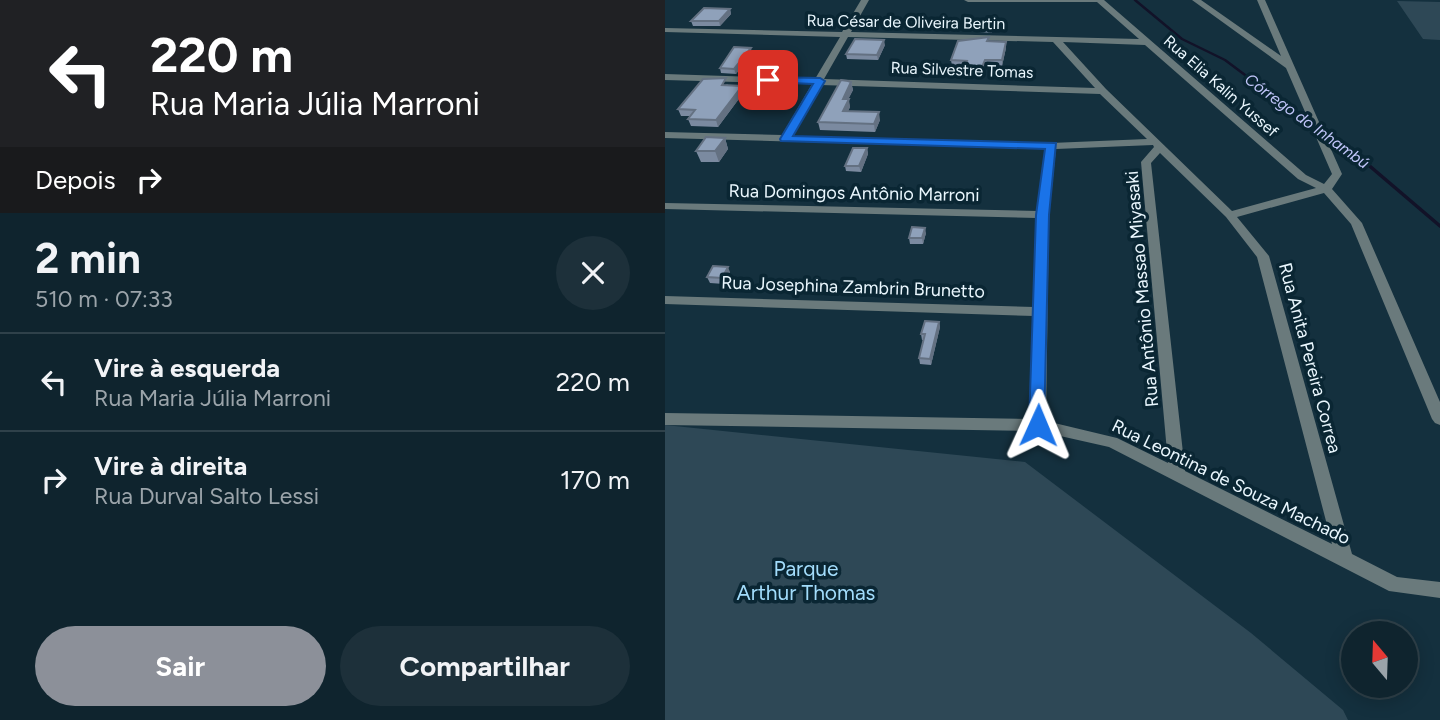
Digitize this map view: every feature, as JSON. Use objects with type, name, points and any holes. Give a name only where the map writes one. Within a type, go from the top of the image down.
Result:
[{"type":"street","points":[[785,139],[865,0]]},
{"type":"street","points":[[968,0],[1099,0]]},
{"type":"street","name":"Rua Elia Kalin Yussef","points":[[1099,0],[1302,177],[1326,189],[1356,223],[1440,419]]},
{"type":"street","points":[[1196,0],[1289,67]]},
{"type":"street","points":[[1230,215],[1326,189],[1337,174],[1261,0]]},
{"type":"street","name":"Rua César de Oliveira Bertin","points":[[665,30],[1146,42]]},
{"type":"street","name":"Rua Anita Pereira Correa","points":[[1055,39],[1103,91],[1230,215],[1263,256],[1343,558]]},
{"type":"street","name":"Rua Silvestre Tomas","points":[[665,77],[1103,91]]},
{"type":"street","points":[[665,135],[1051,146],[1158,145]]},
{"type":"street","name":"Rua Antônio Massao Miyasaki","points":[[1158,145],[1146,162],[1177,474]]},
{"type":"street","points":[[1038,425],[1043,215],[1051,146]]},
{"type":"street","name":"Rua Domingos Antônio Marroni","points":[[665,206],[1043,215]]},
{"type":"street","name":"Rua Josephina Zambrin Brunetto","points":[[665,300],[1040,312]]},
{"type":"street","name":"Rua Leontina de Souza Machado","points":[[665,419],[1038,425],[1112,442],[1395,585],[1440,590]]},
{"type":"green space","points":[[1397,1],[1440,2],[1440,40],[1423,39]]},
{"type":"green space","name":"Parque Arthur Thomas","points":[[665,425],[1025,462],[1251,633],[1343,710],[1348,720],[665,720]]},
{"type":"building","points":[[704,8],[730,9],[719,21],[691,21]]},
{"type":"building","points":[[981,23],[993,24],[991,28],[979,28]]},
{"type":"building","points":[[989,37],[987,41],[1006,42],[1002,60],[985,60],[982,67],[965,67],[967,61],[951,60],[958,41]]},
{"type":"building","points":[[855,39],[884,40],[877,55],[846,54]]},
{"type":"building","points":[[734,47],[751,48],[734,69],[720,68]]},
{"type":"building","points":[[726,78],[722,85],[742,86],[716,120],[688,119],[695,110],[678,109],[703,79]]},
{"type":"building","points":[[841,80],[851,82],[843,99],[849,99],[843,111],[879,112],[874,124],[818,122]]},
{"type":"building","points":[[779,87],[792,88],[782,104],[772,98]]},
{"type":"building","points":[[706,137],[725,138],[715,151],[696,151]]},
{"type":"building","points":[[853,148],[867,148],[859,166],[845,166]]},
{"type":"building","points":[[912,227],[925,228],[922,238],[909,238]]},
{"type":"building","points":[[713,266],[728,267],[722,278],[707,277]]},
{"type":"building","points":[[925,321],[939,322],[930,359],[919,358]]},
{"type":"waterway","name":"Córrego do Inhambú","points":[[1135,0],[1182,39],[1225,60],[1308,122]]},
{"type":"waterway","name":"Córrego do Inhambú","points":[[1306,120],[1314,126]]},
{"type":"waterway","name":"Córrego do Inhambú","points":[[1321,131],[1345,145],[1440,226]]},
{"type":"route","points":[[768,80],[820,81],[785,139],[1051,146],[1043,215],[1038,425]]}]
